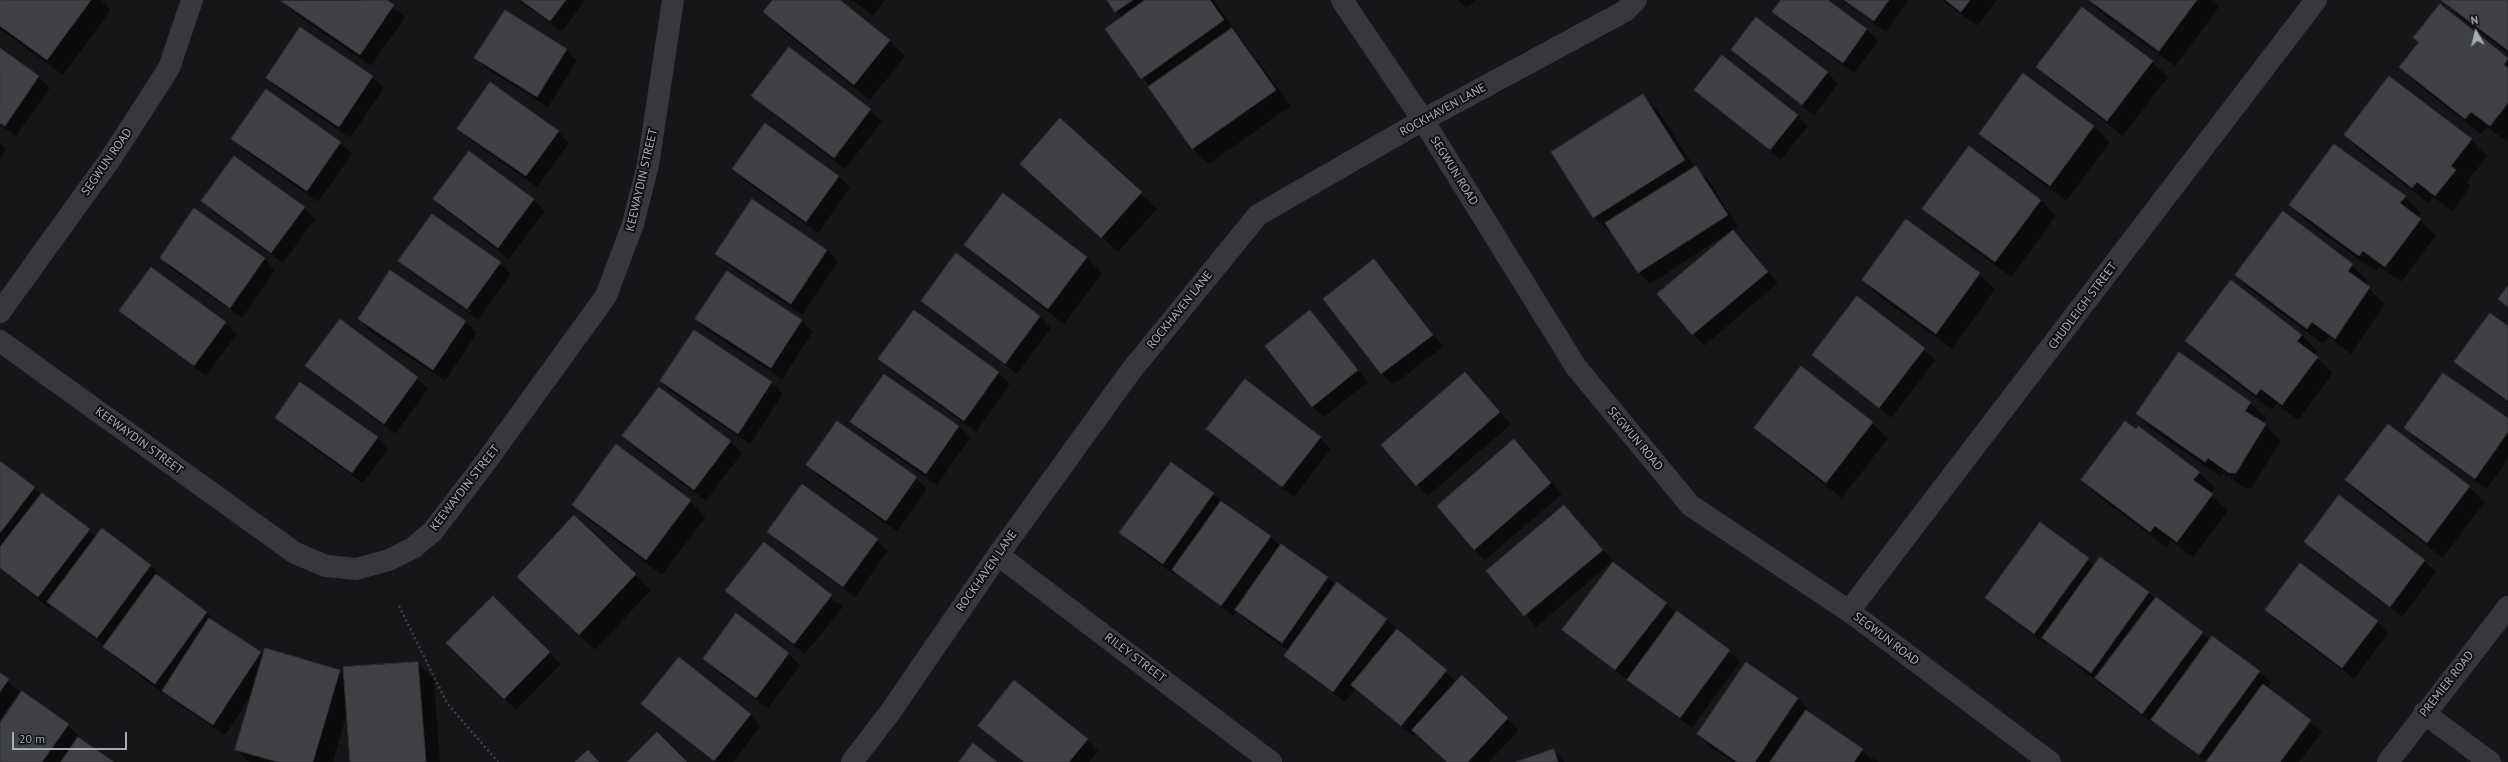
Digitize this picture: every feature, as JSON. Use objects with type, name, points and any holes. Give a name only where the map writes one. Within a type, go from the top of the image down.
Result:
[{"type":"street","name":"SEGWUN ROAD","points":[[0,312],[111,158],[169,68],[192,0]]},
{"type":"street","name":"KEEWAYDIN STREET","points":[[0,341],[295,553],[326,566],[356,569],[388,560],[413,548],[432,531],[485,464],[606,296],[633,224],[648,165],[673,0]]},
{"type":"street","name":"SEGWUN ROAD","points":[[1342,0],[1423,120],[1576,367],[1690,505],[1849,611],[2050,762]]},
{"type":"street","name":"ROCKHAVEN LANE","points":[[852,762],[891,711],[998,555],[1130,372],[1258,215],[1423,120],[1625,11],[1636,0]]},
{"type":"street","name":"CHUDLEIGH STREET","points":[[1849,611],[2316,0]]},
{"type":"street","name":"RILEY STREET","points":[[998,555],[1272,762]]},
{"type":"street","name":"PREMIER ROAD","points":[[2388,762],[2424,713],[2508,606]]},
{"type":"street","points":[[2424,713],[2490,762]]},
{"type":"path","points":[[399,606],[447,703],[498,762]]},
{"type":"building","points":[[0,0],[91,0],[47,60],[0,26]]},
{"type":"building","points":[[387,0],[394,5],[360,55],[281,1]]},
{"type":"building","points":[[521,0],[566,0],[550,21]]},
{"type":"building","points":[[773,0],[840,0],[890,40],[854,85],[763,12]]},
{"type":"building","points":[[1107,0],[1133,0],[1115,12]]},
{"type":"building","points":[[1145,0],[1210,0],[1224,20],[1141,79],[1105,29]]},
{"type":"building","points":[[1781,0],[1828,0],[1867,29],[1843,63],[1772,12]]},
{"type":"building","points":[[1844,0],[1889,0],[1874,21]]},
{"type":"building","points":[[1946,0],[1970,0],[1961,12]]},
{"type":"building","points":[[2089,0],[2197,0],[2159,51]]},
{"type":"building","points":[[2441,0],[2508,0],[2508,50]]},
{"type":"building","points":[[2440,4],[2508,58],[2504,65],[2508,68],[2508,103],[2490,126],[2471,112],[2465,119],[2399,67],[2419,42],[2413,38]]},
{"type":"building","points":[[2082,7],[2153,61],[2107,121],[2036,67]]},
{"type":"building","points":[[505,10],[567,49],[537,97],[474,58]]},
{"type":"building","points":[[1756,17],[1828,72],[1802,105],[1731,50]]},
{"type":"building","points":[[300,27],[373,76],[339,127],[266,78]]},
{"type":"building","points":[[1232,28],[1276,90],[1192,149],[1148,87]]},
{"type":"building","points":[[789,47],[871,109],[834,158],[751,96]]},
{"type":"building","points":[[0,48],[39,76],[5,126],[0,123]]},
{"type":"building","points":[[1722,55],[1798,115],[1770,150],[1694,90]]},
{"type":"building","points":[[2023,73],[2094,126],[2050,186],[1979,134]]},
{"type":"building","points":[[2389,76],[2472,139],[2451,166],[2456,170],[2435,196],[2417,182],[2412,188],[2344,135]]},
{"type":"building","points":[[490,82],[559,131],[526,176],[457,129]]},
{"type":"building","points":[[266,89],[341,142],[307,191],[231,139]]},
{"type":"building","points":[[1643,94],[1685,160],[1593,218],[1551,152]]},
{"type":"building","points":[[1060,118],[1142,192],[1101,238],[1020,164]]},
{"type":"building","points":[[765,123],[839,176],[806,222],[732,169]]},
{"type":"building","points":[[2334,144],[2406,196],[2400,203],[2421,219],[2385,267],[2363,251],[2359,256],[2289,205]]},
{"type":"building","points":[[1969,146],[2041,200],[1995,262],[1922,209]]},
{"type":"building","points":[[469,151],[534,199],[498,248],[433,199]]},
{"type":"building","points":[[234,156],[305,207],[271,253],[201,201]]},
{"type":"building","points":[[1696,166],[1728,215],[1638,273],[1605,223]]},
{"type":"building","points":[[1003,193],[1087,257],[1048,309],[964,245]]},
{"type":"building","points":[[752,199],[827,250],[791,304],[715,254]]},
{"type":"building","points":[[194,208],[265,258],[230,308],[160,258]]},
{"type":"building","points":[[2283,211],[2353,264],[2348,271],[2370,287],[2335,339],[2312,322],[2307,329],[2235,275]]},
{"type":"building","points":[[432,214],[501,262],[467,309],[398,261]]},
{"type":"building","points":[[1906,219],[1980,273],[1936,334],[1862,280]]},
{"type":"building","points":[[1733,230],[1768,272],[1692,335],[1657,294]]},
{"type":"building","points":[[956,253],[1040,316],[1005,364],[921,301]]},
{"type":"building","points":[[1374,259],[1433,335],[1381,374],[1323,299]]},
{"type":"building","points":[[151,267],[226,322],[194,366],[119,311]]},
{"type":"building","points":[[390,270],[466,321],[433,370],[358,319]]},
{"type":"building","points":[[727,271],[802,320],[771,368],[695,319]]},
{"type":"building","points":[[2231,280],[2302,335],[2297,341],[2318,357],[2282,405],[2261,389],[2256,395],[2185,341]]},
{"type":"building","points":[[2508,286],[2508,307],[2498,299]]},
{"type":"building","points":[[1857,296],[1925,348],[1879,408],[1812,355]]},
{"type":"building","points":[[914,310],[999,372],[964,421],[878,359]]},
{"type":"building","points":[[1310,310],[1358,370],[1312,407],[1265,346]]},
{"type":"building","points":[[2490,313],[2508,326],[2508,401],[2454,362]]},
{"type":"building","points":[[340,319],[418,377],[384,424],[305,366]]},
{"type":"building","points":[[694,330],[772,382],[738,434],[660,381]]},
{"type":"building","points":[[2179,352],[2251,402],[2245,411],[2266,424],[2236,473],[2229,473],[2208,458],[2205,462],[2136,414]]},
{"type":"building","points":[[1801,366],[1873,422],[1826,483],[1754,428]]},
{"type":"building","points":[[1465,372],[1500,412],[1416,486],[1381,445]]},
{"type":"building","points":[[2443,373],[2508,418],[2508,432],[2475,479],[2404,428]]},
{"type":"building","points":[[884,374],[959,426],[926,474],[850,422]]},
{"type":"building","points":[[1245,379],[1321,437],[1282,487],[1206,429]]},
{"type":"building","points":[[300,382],[378,437],[352,473],[275,418]]},
{"type":"building","points":[[659,387],[731,441],[694,490],[622,436]]},
{"type":"building","points":[[837,421],[917,477],[886,521],[806,465]]},
{"type":"building","points":[[2125,421],[2136,429],[2138,426],[2200,472],[2193,480],[2213,494],[2177,542],[2155,526],[2150,532],[2081,480]]},
{"type":"building","points":[[2388,424],[2470,486],[2427,543],[2345,480]]},
{"type":"building","points":[[1514,439],[1551,483],[1474,550],[1437,506]]},
{"type":"building","points":[[616,444],[691,500],[646,560],[572,505]]},
{"type":"building","points":[[0,461],[35,487],[0,533]]},
{"type":"building","points":[[1171,462],[1214,493],[1163,564],[1119,533]]},
{"type":"building","points":[[802,484],[878,539],[843,587],[767,532]]},
{"type":"building","points":[[42,493],[90,529],[38,597],[0,568],[0,547]]},
{"type":"building","points":[[2339,495],[2425,560],[2390,607],[2304,542]]},
{"type":"building","points":[[1221,501],[1271,536],[1221,606],[1172,570]]},
{"type":"building","points":[[1564,505],[1603,550],[1524,616],[1486,571]]},
{"type":"building","points":[[574,515],[636,574],[579,635],[517,577]]},
{"type":"building","points":[[2040,522],[2089,558],[2034,634],[1985,598]]},
{"type":"building","points":[[102,528],[151,565],[97,638],[47,602]]},
{"type":"building","points":[[764,542],[832,595],[794,644],[725,591]]},
{"type":"building","points":[[1281,544],[1328,577],[1282,643],[1235,610]]},
{"type":"building","points":[[2100,557],[2149,592],[2091,673],[2042,638]]},
{"type":"building","points":[[1613,562],[1667,603],[1615,670],[1562,630]]},
{"type":"building","points":[[2300,563],[2378,621],[2342,668],[2265,610]]},
{"type":"building","points":[[156,574],[207,612],[155,684],[103,647]]},
{"type":"building","points":[[1337,582],[1387,619],[1333,692],[1284,656]]},
{"type":"building","points":[[493,596],[550,652],[504,699],[446,643]]},
{"type":"building","points":[[2156,597],[2203,632],[2142,714],[2095,678]]},
{"type":"building","points":[[1677,611],[1730,650],[1680,718],[1627,680]]},
{"type":"building","points":[[736,613],[789,653],[756,698],[703,659]]},
{"type":"building","points":[[209,618],[261,652],[213,725],[162,691]]},
{"type":"building","points":[[1397,629],[1447,670],[1401,726],[1351,685]]},
{"type":"building","points":[[2212,636],[2260,671],[2199,755],[2151,720]]},
{"type":"building","points":[[265,648],[340,670],[313,762],[278,762],[235,750]]},
{"type":"building","points":[[679,657],[751,714],[714,761],[641,704]]},
{"type":"building","points":[[418,662],[426,762],[350,762],[343,667]]},
{"type":"building","points":[[1746,662],[1798,698],[1755,762],[1737,762],[1697,734]]},
{"type":"building","points":[[0,673],[9,679],[0,692]]},
{"type":"building","points":[[1462,675],[1508,718],[1468,762],[1447,762],[1412,730]]},
{"type":"building","points":[[1014,680],[1088,739],[1069,762],[1024,762],[978,726]]},
{"type":"building","points":[[2263,684],[2311,720],[2280,762],[2206,762]]},
{"type":"building","points":[[22,691],[69,724],[42,762],[0,762],[0,723]]},
{"type":"building","points":[[1806,710],[1863,749],[1854,762],[1770,762]]},
{"type":"building","points":[[657,732],[687,762],[627,762]]},
{"type":"building","points":[[78,737],[114,762],[61,762]]},
{"type":"building","points":[[973,743],[997,762],[959,762]]},
{"type":"building","points":[[1554,749],[1558,762],[1516,762]]},
{"type":"building","points":[[588,750],[599,762],[575,762]]}]
